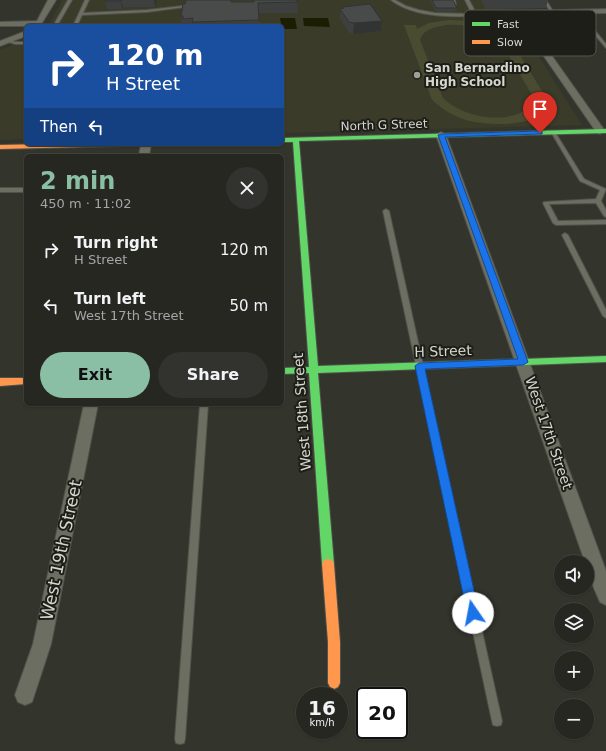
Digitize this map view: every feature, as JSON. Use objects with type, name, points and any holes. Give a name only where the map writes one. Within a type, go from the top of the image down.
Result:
[{"type":"street","points":[[0,24],[37,24],[52,0]]},
{"type":"street","points":[[4,42],[24,34]]},
{"type":"street","points":[[549,56],[603,131]]},
{"type":"street","name":"North G Street","points":[[284,140],[603,131]]},
{"type":"street","name":"West 17th Street","points":[[442,135],[606,596]]},
{"type":"street","name":"West 18th Street","points":[[296,139],[334,642],[334,682]]},
{"type":"street","points":[[0,147],[41,146]]},
{"type":"street","name":"H Street","points":[[284,371],[606,359]]},
{"type":"street","points":[[0,382],[24,381]]},
{"type":"street","name":"West 19th Street","points":[[25,695],[42,644],[91,406]]},
{"type":"lane","points":[[57,24],[70,0]]},
{"type":"lane","points":[[76,24],[87,0]]},
{"type":"lane","points":[[393,0],[400,6],[419,12],[431,14],[464,14]]},
{"type":"lane","points":[[453,0],[455,4]]},
{"type":"lane","points":[[467,0],[472,10]]},
{"type":"lane","points":[[544,0],[552,10]]},
{"type":"lane","points":[[81,14],[147,11],[179,6],[194,6]]},
{"type":"lane","points":[[596,35],[606,47]]},
{"type":"lane","points":[[4,42],[24,43]]},
{"type":"lane","points":[[554,132],[582,180],[604,188],[598,201]]},
{"type":"lane","points":[[0,190],[24,190]]},
{"type":"lane","points":[[598,201],[606,215]]},
{"type":"lane","points":[[598,201],[546,203],[556,223],[606,222]]},
{"type":"lane","points":[[386,211],[497,721]]},
{"type":"lane","points":[[565,235],[606,316]]},
{"type":"lane","points":[[180,739],[204,406]]},
{"type":"shaded area","name":"San Bernardino High School","points":[[62,0],[540,0],[546,8],[464,10],[464,56],[539,56],[582,125],[284,133],[284,24],[49,24]]},
{"type":"shaded area","points":[[280,18],[295,18],[297,29],[284,29],[284,24],[281,24]]},
{"type":"shaded area","points":[[303,18],[328,18],[330,27],[304,26]]},
{"type":"shaded area","points":[[448,20],[464,21],[464,26],[445,25],[430,29],[424,33],[420,40],[443,98],[452,105],[474,115],[499,118],[522,112],[531,106],[532,95],[509,56],[521,56],[545,96],[545,107],[539,115],[529,120],[502,124],[488,124],[466,120],[448,112],[432,100],[404,25],[416,25],[417,29],[429,23]]},
{"type":"shaded area","points":[[24,40],[24,139],[0,140],[0,50]]},
{"type":"building","points":[[121,0],[121,1],[105,1]]},
{"type":"building","points":[[186,0],[231,0],[231,2],[254,2],[254,0],[297,0],[297,2],[258,3],[259,20],[192,22],[193,18],[183,19],[183,16],[181,16],[183,4],[185,4]]},
{"type":"building","points":[[432,0],[453,0],[457,8],[436,8]]},
{"type":"building","points":[[370,4],[382,21],[349,22],[340,9],[344,8],[343,7]]},
{"type":"traffic: fast","points":[[284,140],[606,131]]},
{"type":"traffic: fast","points":[[296,139],[328,564]]},
{"type":"traffic: fast","points":[[284,371],[606,359]]},
{"type":"traffic: slow","points":[[0,147],[41,146]]},
{"type":"traffic: slow","points":[[0,382],[24,381]]},
{"type":"traffic: slow","points":[[328,564],[334,642],[334,683]]},
{"type":"place","name":"San Bernardino High School","points":[[417,75]]},
{"type":"route","points":[[473,613],[419,366],[523,362],[442,135],[540,133]]}]
